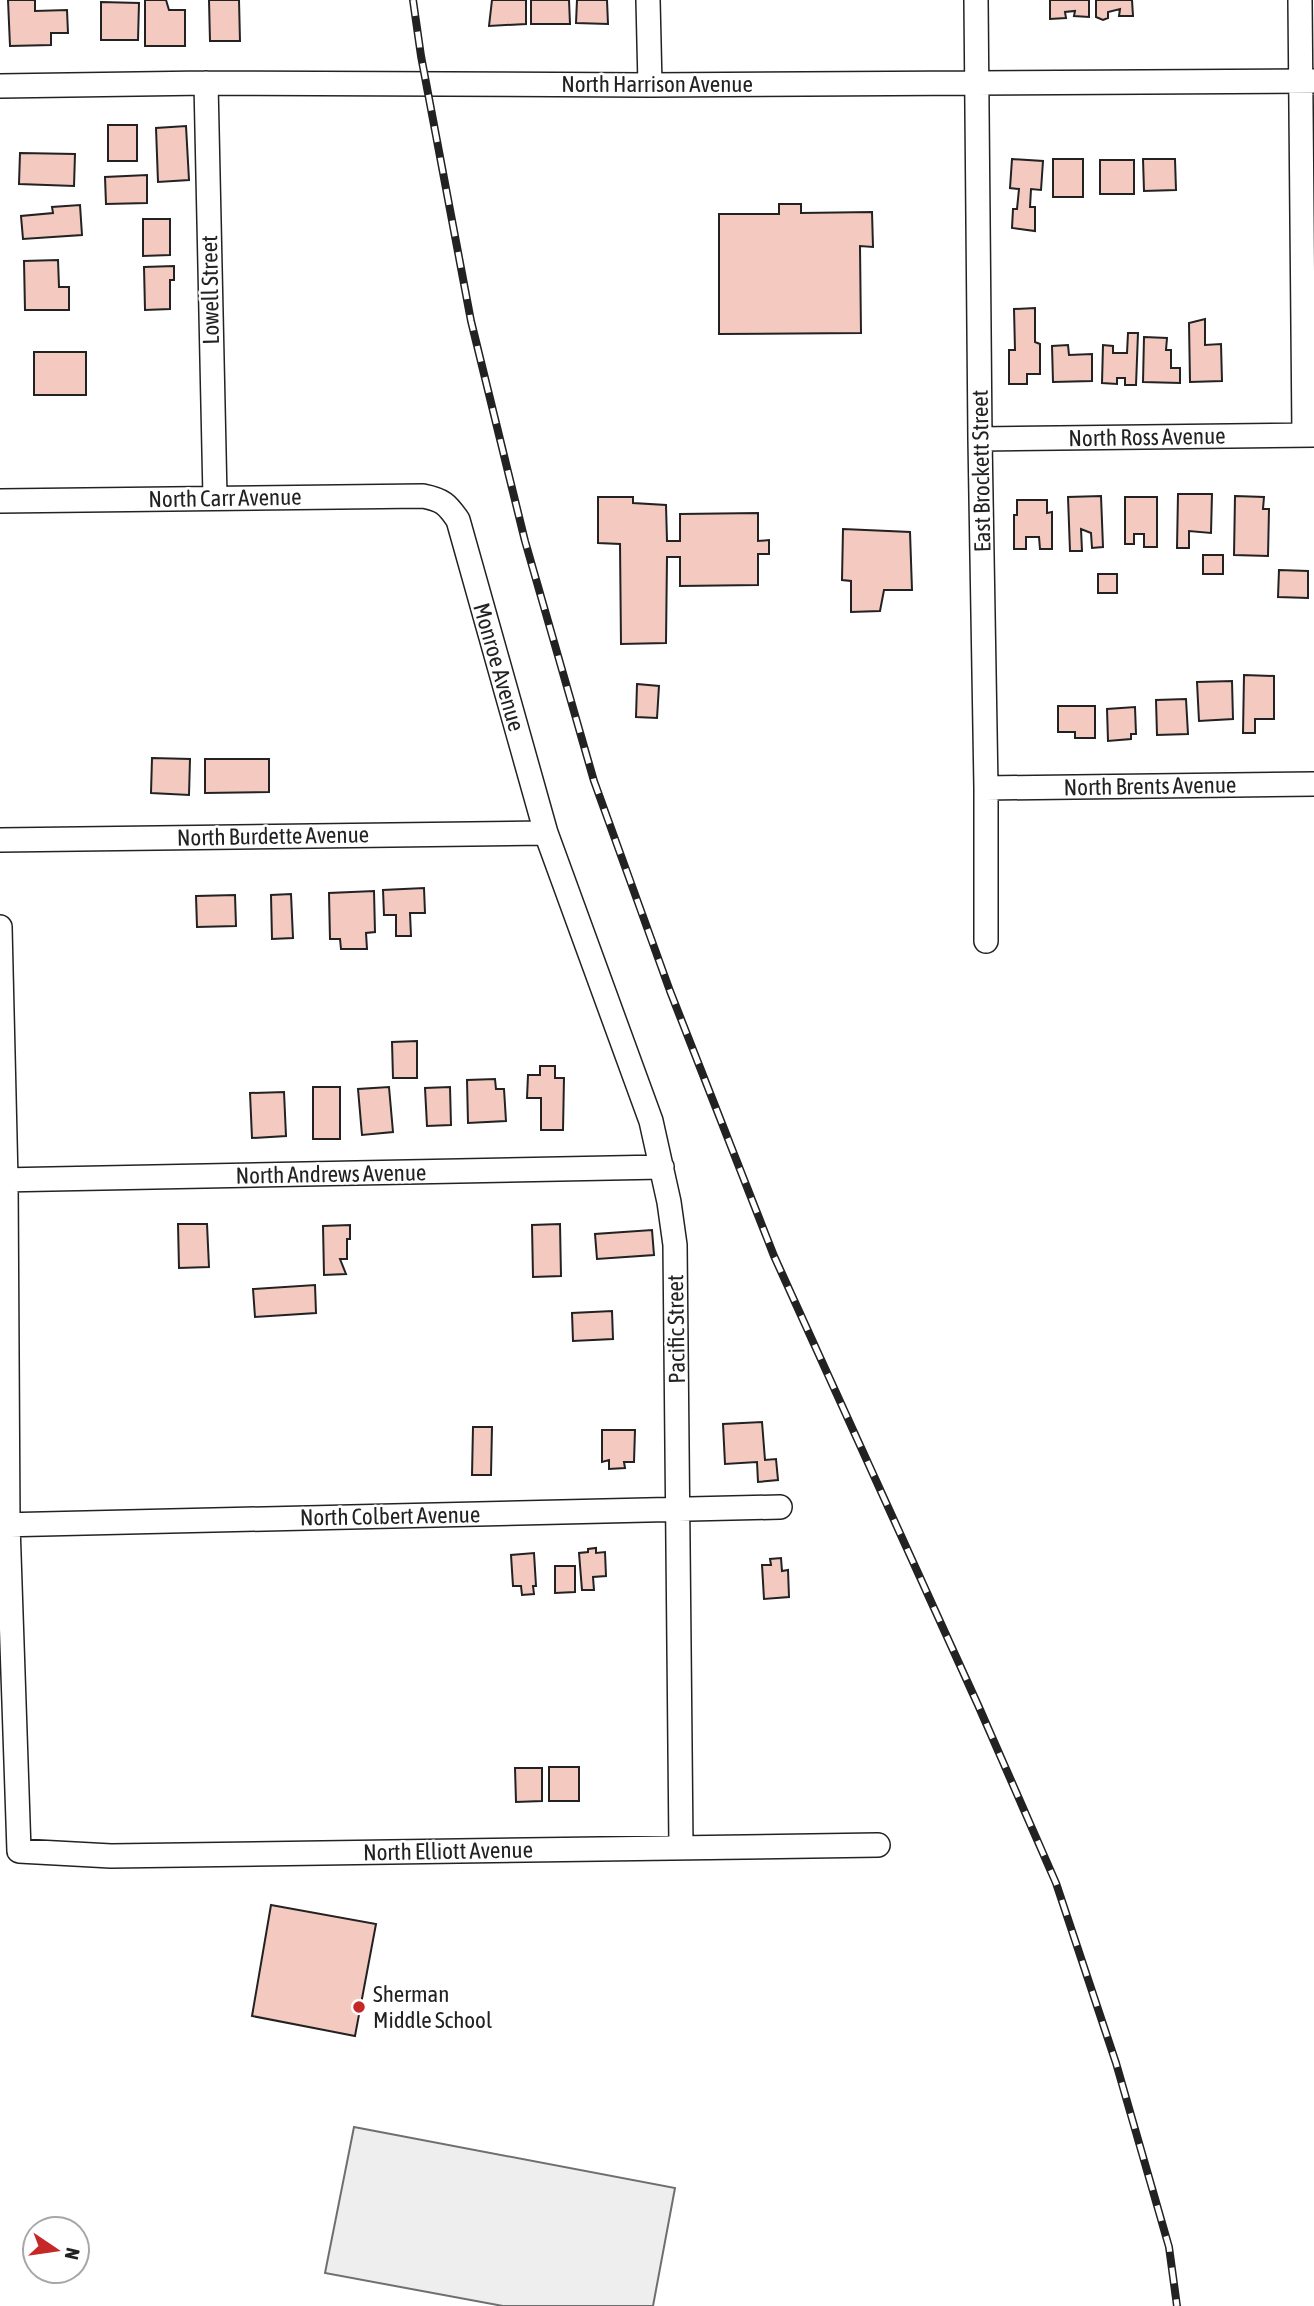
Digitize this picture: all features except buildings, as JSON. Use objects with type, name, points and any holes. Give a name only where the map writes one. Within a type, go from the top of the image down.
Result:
[{"type":"street","points":[[648,0],[650,85]]},
{"type":"street","name":"East Brockett Street","points":[[976,0],[986,941]]},
{"type":"street","points":[[1300,0],[1307,81],[1309,435]]},
{"type":"street","name":"North Harrison Avenue","points":[[0,86],[206,83],[650,85],[1307,81]]},
{"type":"street","name":"Lowell Street","points":[[206,83],[215,497]]},
{"type":"street","name":"North Ross Avenue","points":[[980,439],[1309,435]]},
{"type":"street","name":"North Carr Avenue","points":[[0,501],[423,496],[437,499],[447,505]]},
{"type":"street","name":"Monroe Avenue","points":[[447,505],[458,520],[546,832]]},
{"type":"street","name":"North Brents Avenue","points":[[986,788],[1314,784]]},
{"type":"street","name":"North Burdette Avenue","points":[[0,840],[546,832]]},
{"type":"street","name":"Pacific Street","points":[[546,832],[651,1121],[675,1245],[681,1847]]},
{"type":"street","points":[[0,927],[4,1525]]},
{"type":"street","name":"North Andrews Avenue","points":[[3,1180],[662,1167]]},
{"type":"street","name":"North Colbert Avenue","points":[[4,1525],[780,1507]]},
{"type":"street","name":"North Elliott Avenue","points":[[4,1525],[19,1851],[111,1856],[878,1845]]},
{"type":"shaded area","points":[[354,2127],[675,2188],[653,2306],[503,2306],[325,2273]]},
{"type":"railway","points":[[413,0],[471,321],[525,541],[594,781],[670,991],[774,1256],[1056,1883],[1116,2063],[1169,2247],[1177,2306]]},
{"type":"place","name":"Sherman Middle School","points":[[359,2007]]}]
